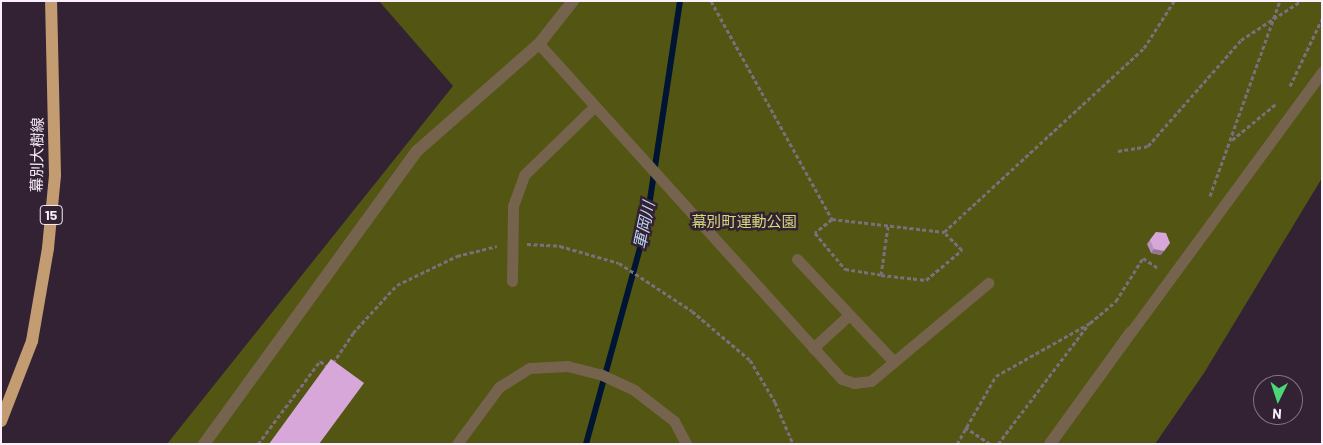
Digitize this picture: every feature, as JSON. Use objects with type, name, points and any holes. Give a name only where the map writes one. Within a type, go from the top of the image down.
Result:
[{"type":"main road","name":"幕別大樹線","points":[[1,421],[32,340],[48,248],[54,175],[51,1]]},
{"type":"street","points":[[204,444],[417,151],[539,44],[573,1]]},
{"type":"street","points":[[1050,444],[1131,332]]},
{"type":"lane","points":[[539,44],[842,380],[854,383],[871,382],[988,283]]},
{"type":"lane","points":[[1131,332],[1322,72]]},
{"type":"lane","points":[[512,281],[510,243],[513,206],[524,175],[595,106]]},
{"type":"lane","points":[[797,259],[894,362]]},
{"type":"lane","points":[[813,348],[850,315]]},
{"type":"lane","points":[[457,444],[499,387],[530,368],[567,366],[600,374],[634,390],[674,421],[686,444]]},
{"type":"path","points":[[711,1],[832,219]]},
{"type":"path","points":[[944,232],[1144,48],[1174,1]]},
{"type":"path","points":[[1208,201],[1280,1]]},
{"type":"path","points":[[1118,151],[1148,146],[1242,40],[1301,1]]},
{"type":"path","points":[[1287,90],[1322,19]]},
{"type":"path","points":[[1230,141],[1282,99]]},
{"type":"path","points":[[832,219],[944,232],[962,250],[926,280],[844,269],[815,233],[832,219]]},
{"type":"path","points":[[881,275],[888,226]]},
{"type":"path","points":[[258,444],[320,361],[330,368],[353,333],[397,285],[457,256],[510,243],[560,246],[619,263],[692,311],[750,360],[775,402],[793,444]]},
{"type":"path","points":[[957,444],[965,427],[996,376],[1090,322],[1116,301],[1144,258],[1158,268],[1163,261]]},
{"type":"path","points":[[998,444],[1090,322]]},
{"type":"path","points":[[965,427],[990,444]]},
{"type":"green space","name":"幕別町運動公園","points":[[379,1],[1322,1],[1322,178],[1204,373],[1155,444],[167,444],[453,86]]},
{"type":"building","points":[[1156,232],[1166,233],[1170,243],[1164,251],[1154,249],[1150,240]]},
{"type":"building","points":[[331,359],[364,383],[319,444],[269,444]]},
{"type":"waterway","name":"軍岡川","points":[[586,444],[646,226],[680,1]]}]
